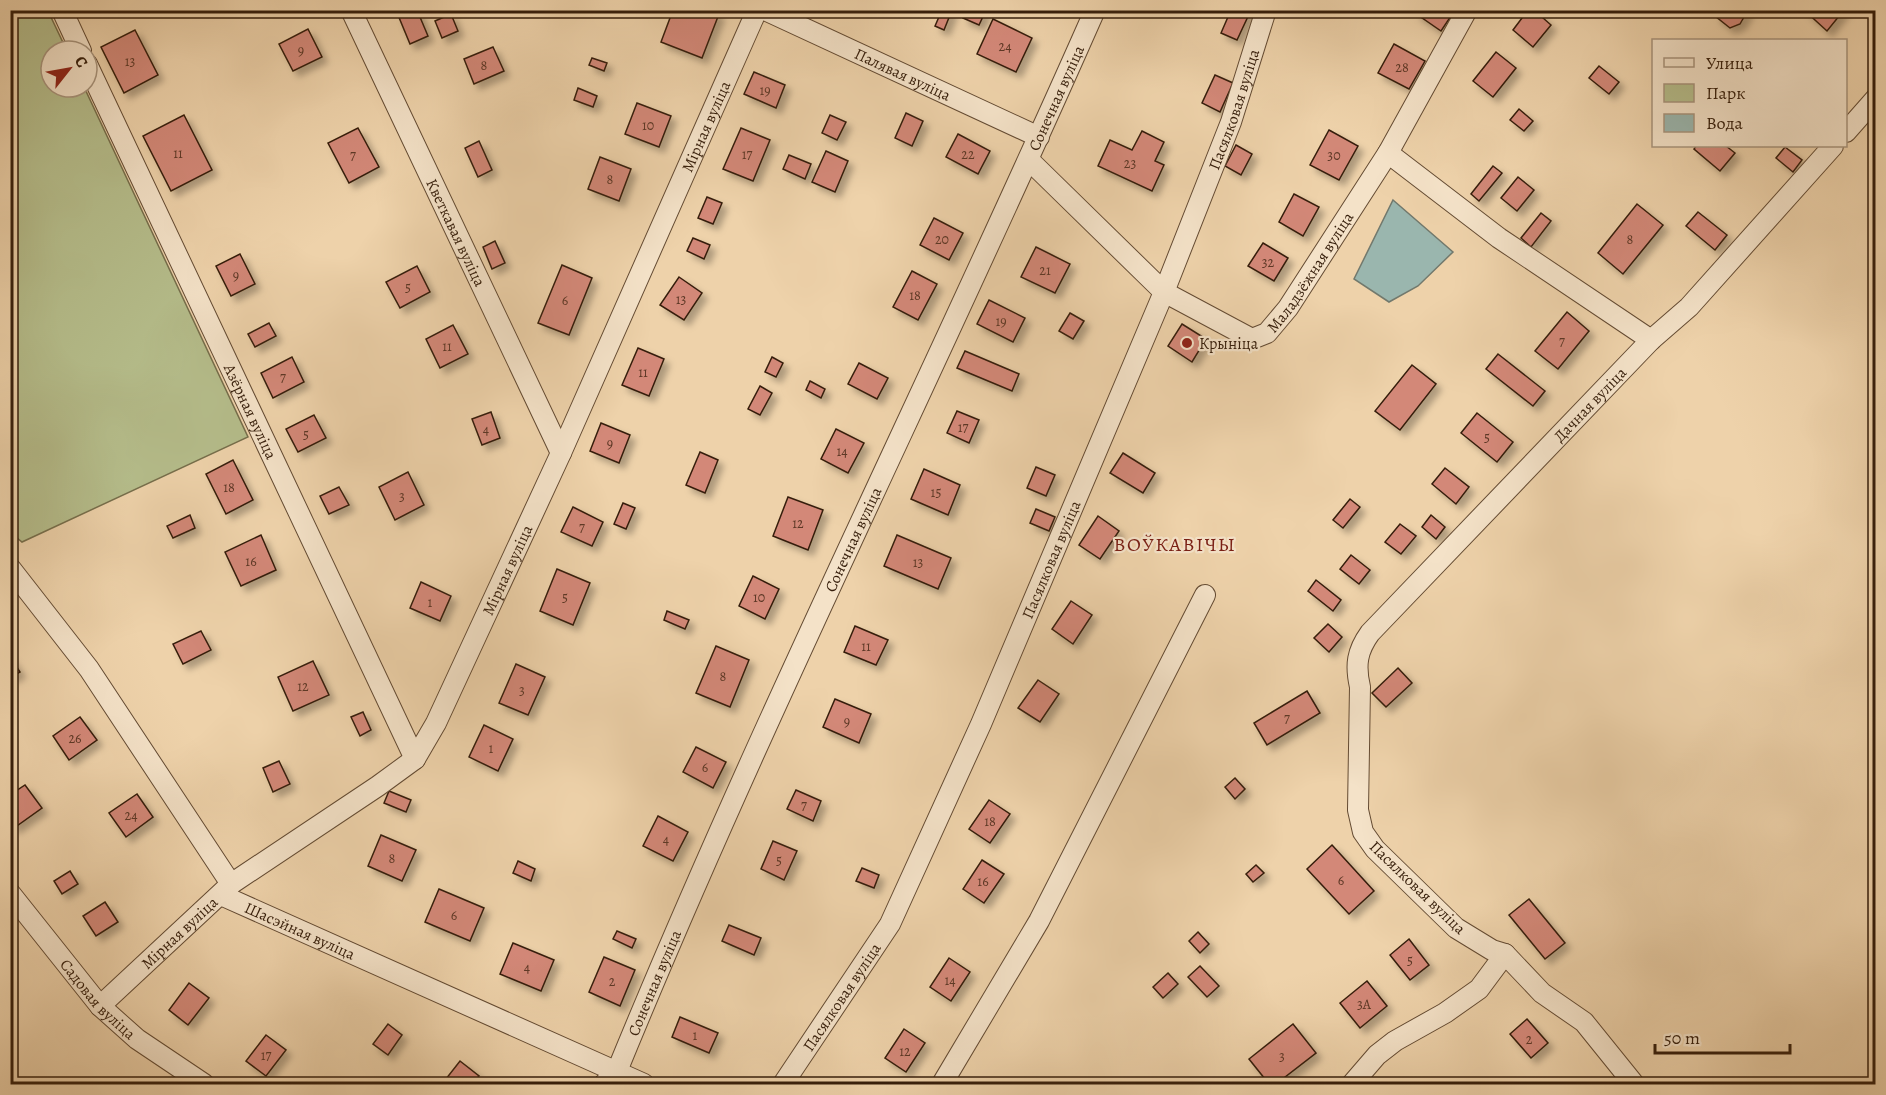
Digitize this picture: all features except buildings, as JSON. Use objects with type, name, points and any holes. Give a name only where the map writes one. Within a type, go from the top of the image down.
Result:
[{"type":"street","points":[[62,10],[75,39]]},
{"type":"street","name":"Кветкавая вуліца","points":[[351,10],[561,453]]},
{"type":"street","name":"Мірная вуліца","points":[[100,1006],[231,884],[415,759],[436,723],[561,453],[757,10]]},
{"type":"street","name":"Палявая вуліца","points":[[765,10],[1039,137]]},
{"type":"street","name":"Сонечная вуліца","points":[[610,1078],[686,902],[1030,161],[1095,10]]},
{"type":"street","name":"Пасялковая вуліца","points":[[783,1084],[890,924],[981,724],[1164,292],[1231,122],[1266,10]]},
{"type":"street","name":"Маладзёжная вуліца","points":[[1030,161],[1164,292],[1252,339],[1267,333],[1288,308],[1388,153],[1467,10]]},
{"type":"street","name":"Азёрная вуліца","points":[[99,89],[415,759]]},
{"type":"street","points":[[1847,130],[1875,98]]},
{"type":"street","name":"Дачная вуліца","points":[[1355,667],[1361,645],[1370,633],[1651,340],[1689,307],[1832,147]]},
{"type":"street","points":[[1388,153],[1499,238],[1651,340]]},
{"type":"street","name":"Шасэйная вуліца","points":[[11,569],[89,669],[231,884],[221,895],[610,1078],[644,1084]]},
{"type":"street","points":[[942,1084],[1039,921],[1205,595]]},
{"type":"street","name":"Пасялковая вуліца","points":[[1355,667],[1360,687],[1358,810],[1363,832],[1375,849],[1456,928],[1492,950],[1505,954]]},
{"type":"street","name":"Садовая вуліца","points":[[10,893],[100,1006],[137,1039],[204,1084]]},
{"type":"street","points":[[1352,1084],[1377,1055],[1395,1041],[1445,1013],[1479,989],[1505,954],[1542,993],[1584,1022],[1634,1084]]},
{"type":"green space","points":[[11,10],[48,11],[61,39],[39,39],[39,99],[90,99],[248,437],[22,542],[10,532]]},
{"type":"water","points":[[1393,200],[1453,252],[1418,286],[1389,302],[1354,279]]},
{"type":"place","name":"Крыніца","points":[[1187,343]]},
{"type":"district","name":"ВОЎКАВІЧЫ","points":[[1175,544]]}]
